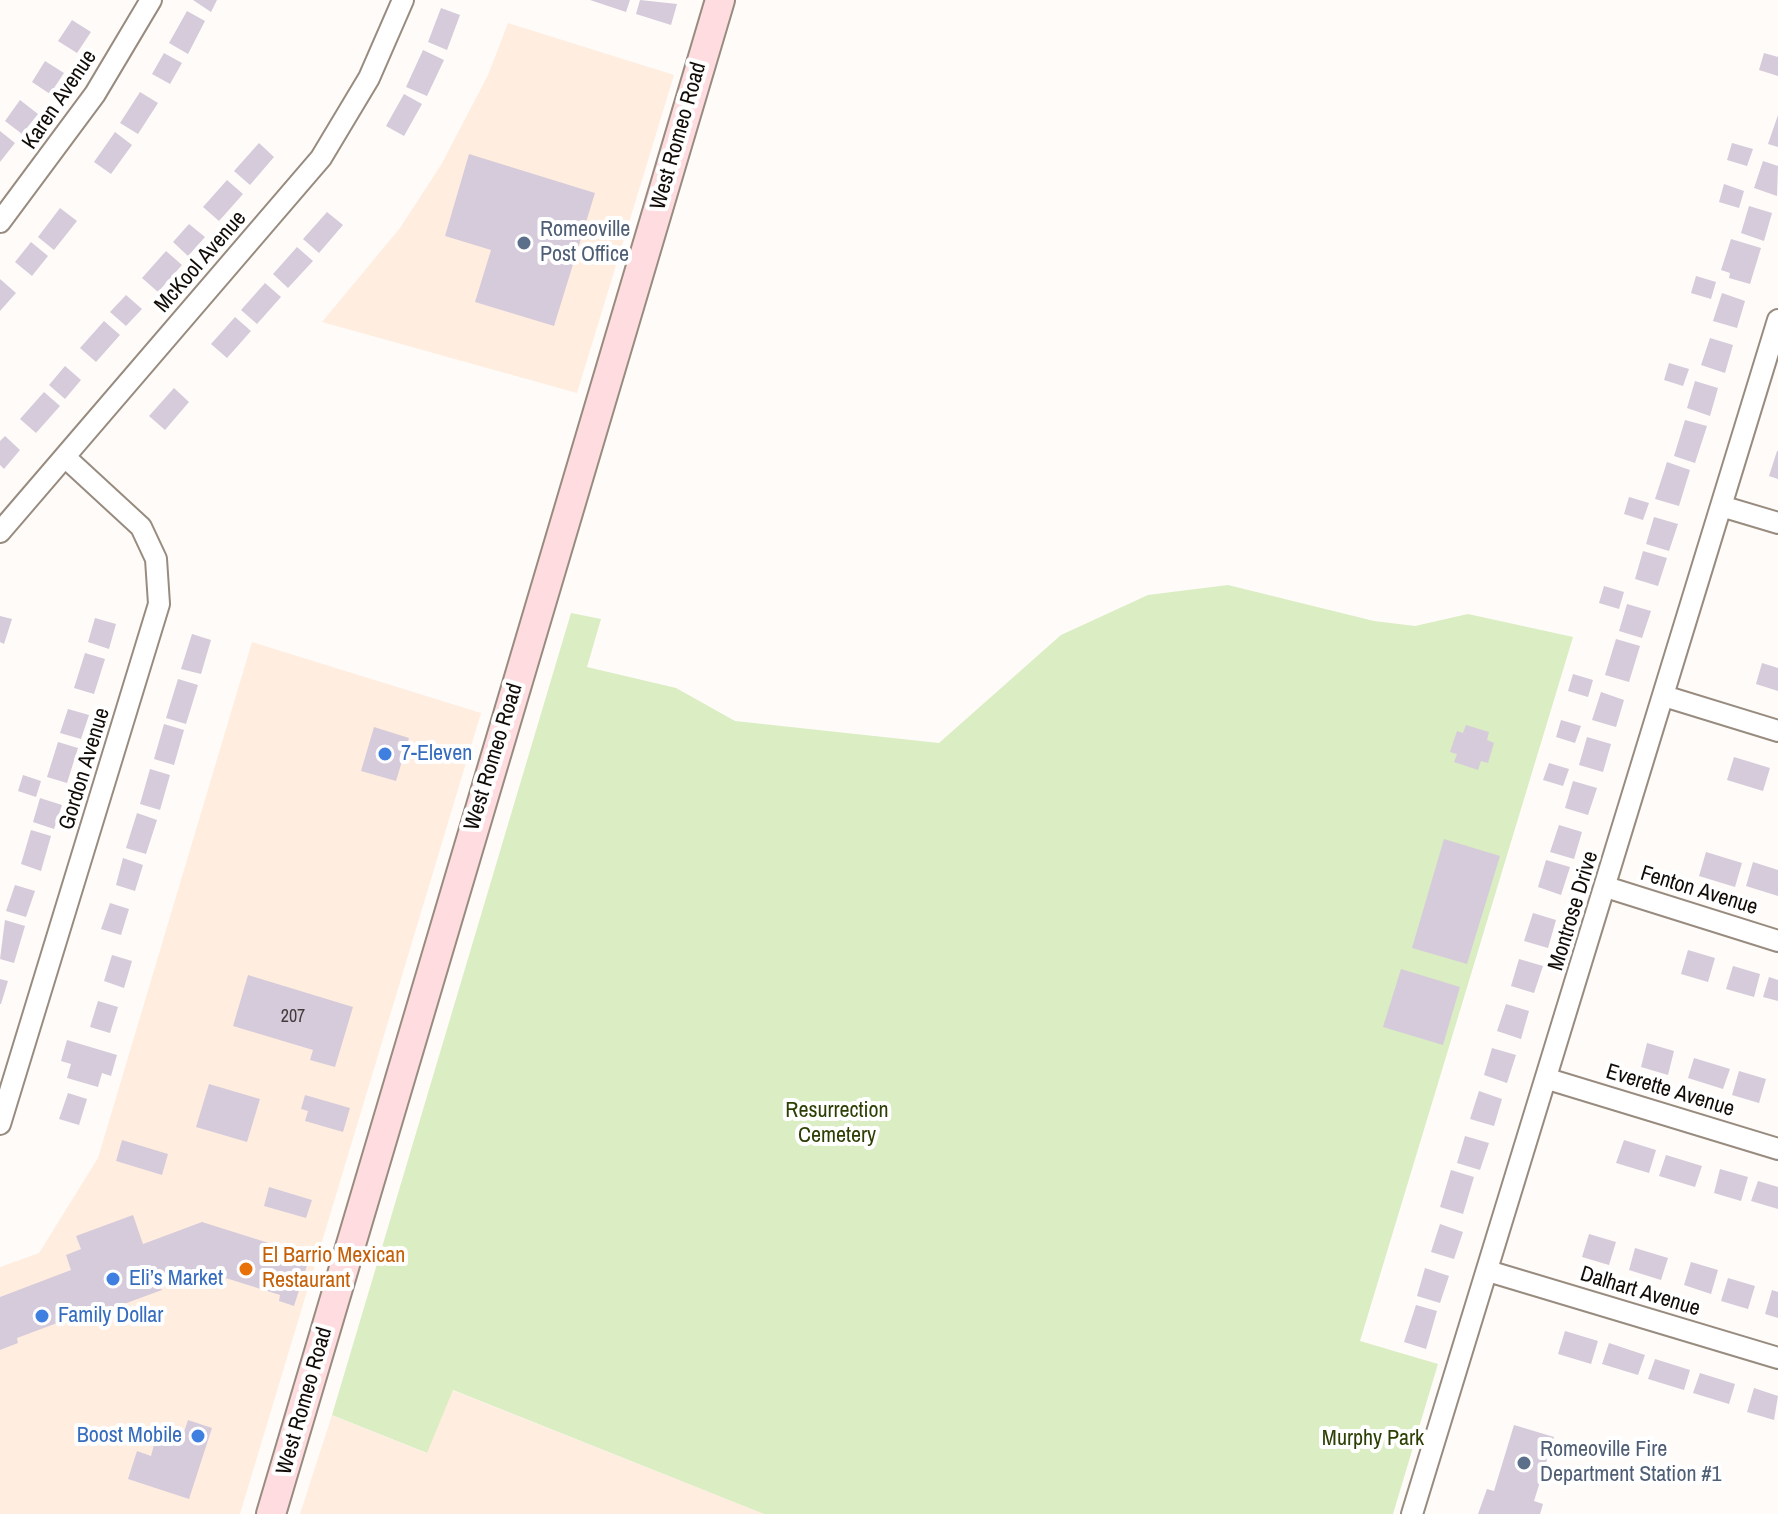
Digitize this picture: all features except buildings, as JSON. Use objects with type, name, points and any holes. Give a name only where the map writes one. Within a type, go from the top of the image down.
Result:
[{"type":"main road","name":"West Romeo Road","points":[[271,1514],[720,0]]},
{"type":"street","name":"Karen Avenue","points":[[0,222],[95,94],[151,0]]},
{"type":"street","name":"McKool Avenue","points":[[0,532],[321,158],[369,78],[403,0]]},
{"type":"street","name":"Montrose Drive","points":[[1412,1514],[1548,1079],[1778,320]]},
{"type":"street","name":"Gordon Avenue","points":[[0,1124],[155,627],[159,604],[156,559],[141,527],[65,457]]},
{"type":"street","points":[[1721,506],[1778,523]]},
{"type":"street","points":[[1664,696],[1778,731]]},
{"type":"street","name":"Fenton Avenue","points":[[1606,887],[1778,941]]},
{"type":"street","name":"Everette Avenue","points":[[1548,1079],[1778,1149]]},
{"type":"street","name":"Dalhart Avenue","points":[[1488,1271],[1778,1358]]},
{"type":"shaded area","points":[[508,23],[674,75],[577,393],[322,322],[400,228],[441,165],[488,75]]},
{"type":"shaded area","points":[[252,642],[481,713],[240,1514],[0,1514],[0,1267],[39,1253],[98,1158]]},
{"type":"shaded area","points":[[452,1390],[764,1514],[300,1514],[332,1415],[426,1453]]},
{"type":"green space","name":"Resurrection Cemetery","points":[[1228,585],[1374,621],[1415,626],[1468,614],[1573,637],[1360,1341],[1438,1364],[1393,1514],[764,1514],[453,1390],[427,1453],[332,1415],[571,613],[601,619],[587,667],[676,688],[735,721],[939,743],[1061,635],[1148,595]]},
{"type":"place","name":"Romeoville Post Office","points":[[524,243]]},
{"type":"place","name":"7-Eleven","points":[[385,754]]},
{"type":"place","name":"El Barrio Mexican Restaurant","points":[[246,1269]]},
{"type":"place","name":"Eli’s Market","points":[[113,1279]]},
{"type":"place","name":"Family Dollar","points":[[42,1316]]},
{"type":"place","name":"Boost Mobile","points":[[198,1436]]},
{"type":"place","name":"Romeoville Fire Department Station #1","points":[[1524,1463]]},
{"type":"park label","name":"Murphy Park","points":[[1373,1439]]}]
